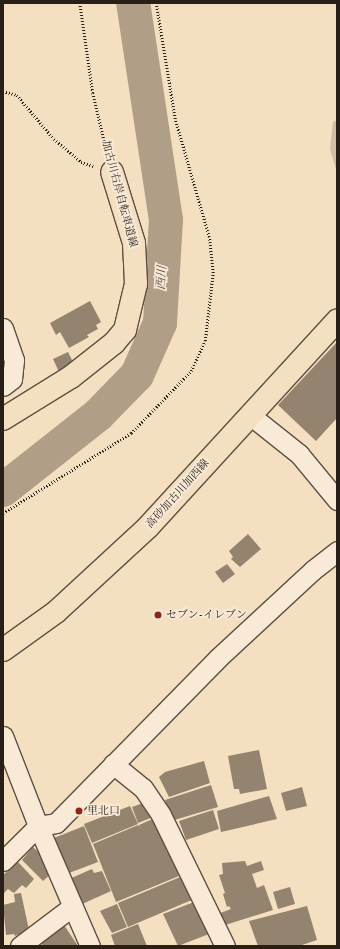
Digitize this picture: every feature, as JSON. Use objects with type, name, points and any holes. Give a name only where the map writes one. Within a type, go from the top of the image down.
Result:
[{"type":"main road","name":"加古川右岸自転車道線","points":[[3,419],[71,377],[114,343],[125,330],[136,284],[134,243],[112,172]]},
{"type":"main road","name":"高砂加古川加西線","points":[[3,650],[56,612],[105,569],[148,527],[337,321]]},
{"type":"street","points":[[3,328],[14,360],[14,372],[12,379],[3,386]]},
{"type":"street","points":[[250,415],[299,454],[337,500]]},
{"type":"street","points":[[3,861],[38,826],[56,823],[218,658],[313,570],[337,551]]},
{"type":"street","points":[[3,736],[38,826],[90,946]]},
{"type":"street","points":[[113,764],[143,788],[161,815],[225,946]]},
{"type":"street","points":[[20,946],[73,906]]},
{"type":"path","name":"加古川右岸自転車道線","points":[[80,3],[93,93],[112,172]]},
{"type":"path","points":[[3,91],[16,95],[54,139],[81,162],[112,172]]},
{"type":"shaded area","points":[[337,120],[337,173],[330,149],[333,122]]},
{"type":"building","points":[[90,301],[101,322],[96,325],[98,329],[87,335],[89,337],[69,348],[60,332],[56,335],[50,323]]},
{"type":"building","points":[[337,342],[337,418],[316,441],[278,405]]},
{"type":"building","points":[[68,352],[74,364],[59,372],[53,359]]},
{"type":"building","points":[[248,534],[261,549],[240,567],[231,559],[233,557],[229,551]]},
{"type":"building","points":[[227,564],[235,574],[223,583],[215,572]]},
{"type":"building","points":[[259,750],[267,789],[240,794],[239,789],[234,789],[228,756]]},
{"type":"building","points":[[204,761],[210,783],[169,797],[159,777],[165,772]]},
{"type":"building","points":[[211,785],[218,807],[171,821],[165,800]]},
{"type":"building","points":[[302,787],[307,806],[286,811],[281,793]]},
{"type":"building","points":[[269,796],[277,819],[221,832],[217,811]]},
{"type":"building","points":[[146,802],[153,817],[138,823],[132,807]]},
{"type":"building","points":[[130,806],[138,824],[92,843],[84,824]]},
{"type":"building","points":[[213,810],[219,829],[186,840],[179,821]]},
{"type":"building","points":[[155,818],[179,876],[116,902],[93,844],[138,825],[140,827],[139,825]]},
{"type":"building","points":[[84,826],[98,862],[69,873],[54,838]]},
{"type":"building","points":[[33,847],[50,863],[52,873],[43,881],[22,860]]},
{"type":"building","points":[[245,861],[247,866],[261,861],[264,870],[252,874],[257,888],[264,885],[273,910],[219,927],[215,915],[231,909],[229,906],[227,907],[223,894],[225,893],[219,875],[223,874],[222,863]]},
{"type":"building","points":[[18,862],[34,879],[26,888],[22,885],[14,893],[8,889],[3,894],[3,875]]},
{"type":"building","points":[[92,869],[94,873],[102,871],[111,891],[80,905],[69,879]]},
{"type":"building","points":[[185,875],[194,899],[128,927],[118,903]]},
{"type":"building","points":[[290,887],[295,904],[278,909],[273,892]]},
{"type":"building","points":[[21,893],[29,930],[15,936],[14,934],[6,935],[3,905],[15,902],[14,894]]},
{"type":"building","points":[[194,902],[209,934],[178,946],[163,914]]},
{"type":"building","points":[[117,904],[127,927],[112,933],[100,911]]},
{"type":"building","points":[[307,906],[317,940],[299,946],[258,946],[249,921]]},
{"type":"building","points":[[138,924],[147,946],[115,946],[111,935]]},
{"type":"building","points":[[64,925],[78,946],[43,946],[40,942]]},
{"type":"waterway","name":"西川","points":[[3,490],[98,415],[137,375],[160,323],[166,220],[133,3]]},
{"type":"place","name":"セブン-イレブン","points":[[158,615]]},
{"type":"place","name":"里北口","points":[[79,811]]}]
